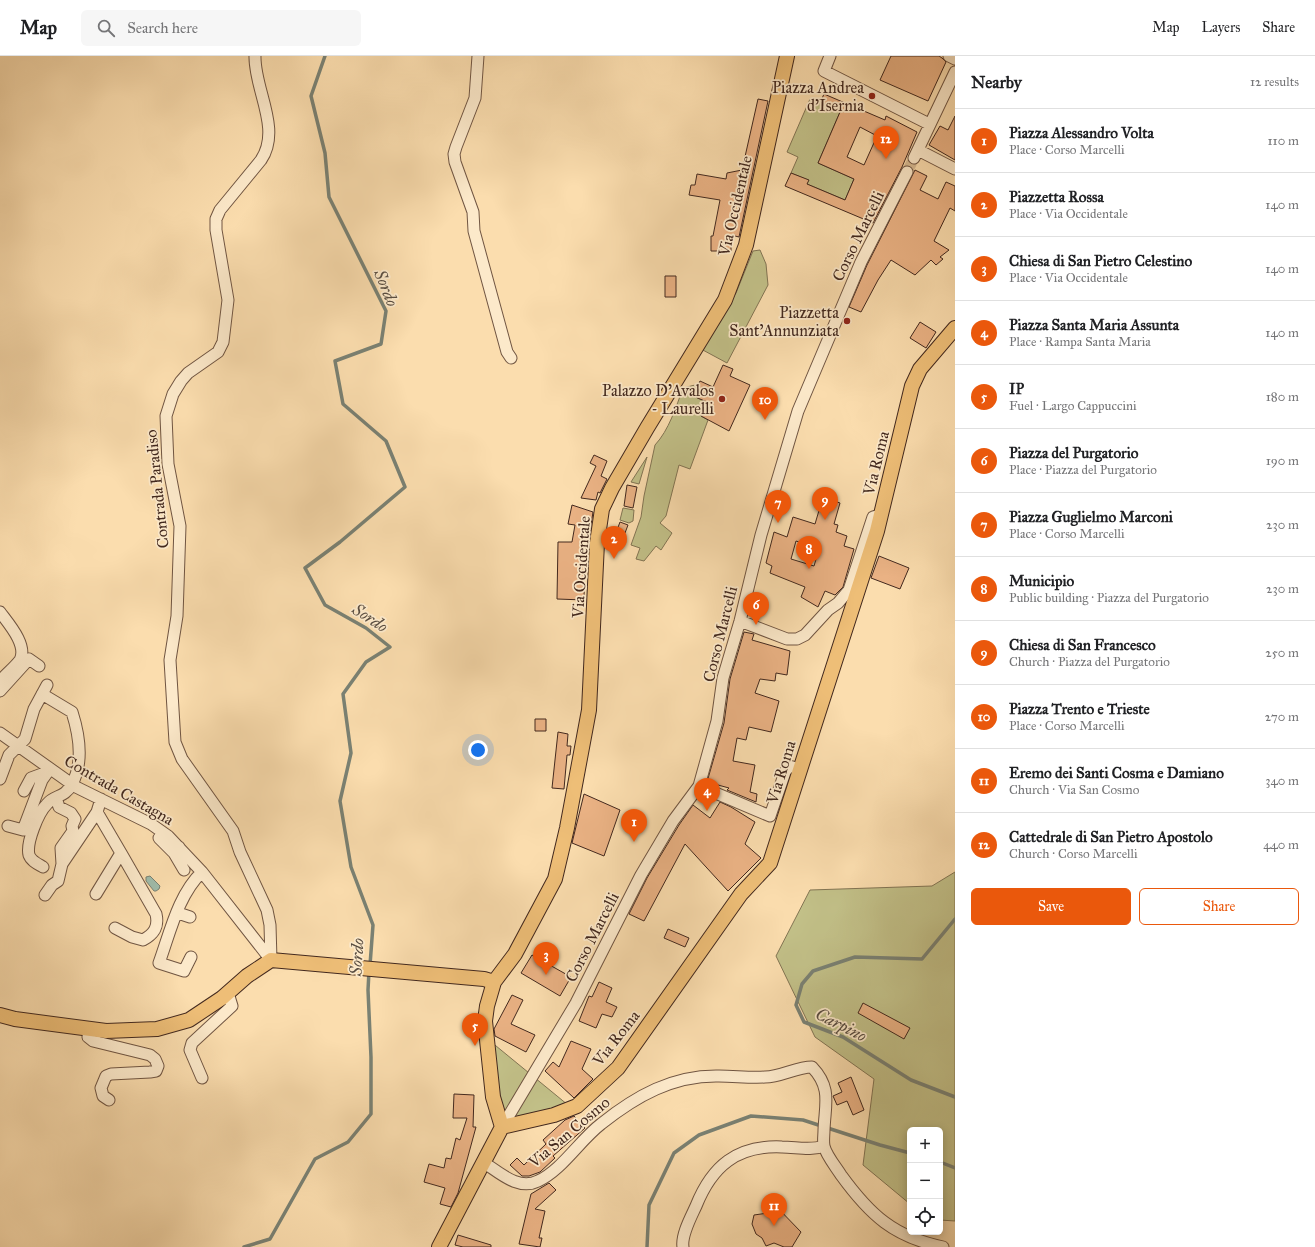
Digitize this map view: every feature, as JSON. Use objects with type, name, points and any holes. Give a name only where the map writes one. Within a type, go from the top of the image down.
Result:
[{"type":"main road","name":"Via Occidentale","points":[[489,980],[515,954],[555,879],[567,828],[588,710],[597,543],[602,509],[615,483],[688,358],[725,300],[730,288],[746,245],[787,56]]},
{"type":"main road","name":"Via Roma","points":[[502,1128],[554,1115],[577,1106],[618,1068],[736,900],[770,863],[877,531],[912,386],[920,369],[955,328]]},
{"type":"main road","points":[[0,1015],[15,1020],[106,1031],[157,1029],[189,1020],[228,993],[247,976],[271,960],[489,980],[485,1021],[493,1097],[502,1128],[439,1247]]},
{"type":"street","name":"Contrada Paradiso","points":[[255,56],[257,79],[267,118],[268,143],[266,152],[261,160],[220,210],[216,220],[219,250],[228,300],[223,342],[218,352],[188,373],[180,381],[169,404],[166,428],[168,464],[180,526],[177,616],[170,660],[175,742],[182,759],[233,831],[240,852],[267,910],[270,925],[271,960]]},
{"type":"street","points":[[478,56],[475,98],[456,147],[455,162],[473,212],[474,231],[507,352],[511,358]]},
{"type":"street","points":[[830,56],[824,71],[930,124]]},
{"type":"street","points":[[949,56],[955,59]]},
{"type":"street","points":[[955,72],[916,154],[955,169]]},
{"type":"street","name":"Corso Marcelli","points":[[502,1128],[576,1003],[641,875],[673,821],[699,786],[717,721],[723,678],[740,621],[761,534],[798,411],[861,262],[907,172]]},
{"type":"street","points":[[740,621],[786,640],[797,639],[805,635],[828,610],[838,603],[849,590],[873,517],[880,515]]},
{"type":"street","points":[[0,612],[20,642],[22,652],[20,659],[0,681]]},
{"type":"street","points":[[0,691],[29,659],[39,666]]},
{"type":"street","points":[[0,779],[9,755],[25,739],[34,709],[45,689],[72,712],[77,728],[80,750],[76,775],[72,784],[65,794],[47,803],[42,811],[29,843],[29,856],[35,863],[43,867]]},
{"type":"street","name":"Contrada Castagna","points":[[0,733],[50,772],[151,824],[168,836],[176,850],[202,872],[271,960]]},
{"type":"street","points":[[699,786],[770,816],[785,772],[789,766],[800,769]]},
{"type":"street","points":[[24,792],[31,778],[36,775],[50,772]]},
{"type":"street","points":[[8,826],[23,830],[42,780],[50,772]]},
{"type":"street","points":[[45,895],[52,885],[58,882],[62,864],[61,848],[73,831],[72,826],[75,820],[71,813],[59,806],[56,798]]},
{"type":"street","points":[[62,864],[97,812],[101,799]]},
{"type":"street","points":[[97,812],[156,914],[158,922],[155,931],[143,940],[132,937],[115,928]]},
{"type":"street","points":[[159,838],[176,850],[184,870]]},
{"type":"street","points":[[96,894],[121,853]]},
{"type":"street","points":[[190,957],[184,971],[159,963],[190,884],[202,872]]},
{"type":"street","points":[[178,913],[190,917]]},
{"type":"street","points":[[202,1078],[190,1050],[192,1043],[232,1006],[228,993]]},
{"type":"street","points":[[89,1029],[88,1037],[93,1041],[150,1055],[155,1059],[158,1066],[156,1071],[111,1074],[106,1076],[101,1088],[103,1096],[109,1100]]},
{"type":"street","name":"Via San Cosmo","points":[[483,1162],[516,1184],[537,1182],[558,1166],[600,1125],[624,1107],[654,1088],[686,1078],[718,1076],[767,1078],[802,1067],[812,1067],[821,1076],[827,1093],[825,1106],[824,1143]]},
{"type":"street","points":[[683,1247],[682,1242],[691,1218],[701,1194],[712,1175],[740,1152],[766,1146],[815,1149],[824,1143],[838,1170],[868,1209],[884,1222],[907,1235],[923,1243],[943,1247]]},
{"type":"shaded area","points":[[810,99],[840,112],[818,163],[854,179],[845,200],[807,184],[808,180],[791,173],[798,157],[787,152]]},
{"type":"shaded area","points":[[760,250],[766,264],[768,285],[727,363],[701,349],[736,293],[753,251]]},
{"type":"shaded area","points":[[699,384],[693,396],[707,402],[701,416],[708,420],[690,469],[679,465],[666,516],[660,523],[672,533],[661,550],[656,546],[644,561],[636,559],[640,548],[631,545],[641,517],[655,445],[668,425],[683,388]]},
{"type":"shaded area","points":[[647,457],[639,484],[631,482]]},
{"type":"shaded area","points":[[623,508],[634,510],[633,521],[629,523],[620,520]]},
{"type":"shaded area","points":[[955,872],[955,1221],[943,1220],[943,1127],[907,1127],[907,1202],[863,1165],[874,1079],[815,1037],[776,956],[810,890],[932,886]]},
{"type":"shaded area","points":[[150,876],[160,886],[156,891],[154,891],[146,881],[146,877]]},
{"type":"shaded area","points":[[490,1041],[568,1105],[513,1120],[501,1111]]},
{"type":"building","points":[[891,56],[939,56],[946,62],[928,101],[880,80]]},
{"type":"building","points":[[824,94],[885,120],[886,116],[917,132],[902,167],[873,223],[785,186],[791,173],[809,180],[807,184],[845,200],[854,179],[818,163],[840,112],[820,103]],"holes":[[[860,127],[877,136],[864,165],[847,157]]]},
{"type":"building","points":[[758,99],[768,101],[739,237],[731,235],[731,251],[711,251],[711,236],[713,236],[720,200],[689,195],[691,185],[695,185],[697,174],[726,179],[727,173],[742,170]]},
{"type":"building","points":[[955,116],[955,160],[929,145],[940,126],[948,130]]},
{"type":"building","points":[[915,170],[927,176],[920,190],[938,199],[946,182],[955,186],[955,211],[950,208],[934,241],[949,250],[940,257],[943,259],[936,265],[931,260],[915,275],[891,260],[878,280],[861,312],[849,307],[867,265]]},
{"type":"building","points":[[665,276],[676,276],[676,297],[665,297]]},
{"type":"building","points":[[920,322],[936,332],[926,348],[910,338]]},
{"type":"building","name":"Palazzo D'Avalos - Laurelli","points":[[723,365],[733,369],[730,376],[750,385],[729,431],[701,416],[707,402],[693,396],[700,381],[713,387]]},
{"type":"building","points":[[594,455],[607,461],[601,476],[607,479],[600,493],[598,492],[596,500],[581,498],[596,466],[590,463]]},
{"type":"building","points":[[627,485],[637,487],[633,508],[624,506]]},
{"type":"building","points":[[823,497],[840,503],[834,524],[838,525],[836,532],[847,536],[844,546],[854,549],[843,587],[835,595],[825,591],[818,607],[801,597],[805,587],[770,573],[772,566],[766,563],[774,532],[787,537],[793,517],[815,524]],"holes":[[[796,541],[819,549],[814,566],[791,559]]]},
{"type":"building","points":[[572,505],[593,512],[589,538],[585,538],[584,600],[557,599],[558,542],[572,542],[575,525],[568,524]]},
{"type":"building","points":[[620,522],[628,525],[625,533],[617,530]]},
{"type":"building","points":[[879,556],[909,568],[900,589],[871,578]]},
{"type":"building","points":[[744,632],[754,634],[752,640],[790,651],[787,675],[776,673],[775,681],[760,679],[755,693],[779,701],[771,732],[749,727],[746,740],[737,738],[733,761],[755,765],[750,792],[757,794],[756,802],[727,790],[729,788],[707,782],[724,723],[730,679]]},
{"type":"building","points":[[535,719],[546,719],[546,731],[535,731]]},
{"type":"building","points":[[558,732],[568,734],[567,746],[571,746],[570,755],[567,755],[564,789],[552,788]]},
{"type":"building","points":[[584,794],[620,810],[604,856],[572,843]]},
{"type":"building","points":[[720,802],[755,822],[745,844],[761,858],[728,891],[685,844],[644,921],[629,914],[647,878],[693,805],[710,818]]},
{"type":"building","points":[[668,929],[689,938],[685,947],[664,938]]},
{"type":"building","points":[[532,955],[571,977],[560,996],[521,973]]},
{"type":"building","points":[[599,982],[612,988],[606,1002],[617,1007],[612,1017],[602,1014],[596,1028],[579,1021],[589,996],[592,997]]},
{"type":"building","points":[[512,995],[523,1000],[511,1024],[535,1035],[526,1052],[495,1036],[494,1029]]},
{"type":"building","points":[[863,1003],[910,1028],[904,1039],[858,1013]]},
{"type":"building","points":[[571,1041],[591,1049],[582,1069],[593,1079],[574,1098],[545,1071],[553,1062],[559,1067]]},
{"type":"building","points":[[851,1077],[864,1110],[853,1115],[847,1101],[837,1105],[833,1096],[842,1092],[838,1083]]},
{"type":"building","points":[[454,1094],[474,1095],[473,1127],[476,1127],[458,1193],[451,1207],[440,1204],[445,1188],[424,1182],[429,1164],[444,1168],[446,1158],[451,1159],[456,1138],[460,1140],[467,1118],[453,1118]]},
{"type":"building","points":[[574,1116],[585,1128],[553,1156],[555,1158],[540,1172],[529,1176],[522,1176],[510,1165],[517,1158],[524,1165],[546,1144],[543,1140],[565,1120]]},
{"type":"building","points":[[549,1183],[556,1190],[535,1209],[545,1211],[539,1238],[542,1238],[540,1247],[519,1244],[531,1194]]},
{"type":"building","points":[[773,1203],[801,1232],[792,1247],[784,1247],[774,1243],[766,1246],[762,1238],[756,1234],[752,1224],[754,1215],[768,1213]]},
{"type":"building","points":[[458,1235],[491,1245],[491,1247],[463,1247],[455,1245]]},
{"type":"waterway","name":"Sordo","points":[[325,56],[311,96],[325,153],[329,197],[386,311],[381,344],[335,361],[343,404],[386,441],[405,487],[340,542],[305,568],[325,605],[366,628],[390,647],[366,662],[343,694],[351,753],[340,801],[351,867],[373,925],[370,965]]},
{"type":"waterway","name":"Carpino","points":[[955,919],[922,959],[855,957],[813,971],[802,984],[796,1005],[804,1022],[843,1037],[911,1080],[955,1097]]},
{"type":"waterway","name":"Sordo","points":[[244,1247],[270,1239],[315,1159],[348,1142],[371,1114],[371,1057],[368,990],[369,971]]},
{"type":"waterway","name":"Carpino","points":[[647,1247],[649,1205],[674,1153],[699,1135],[751,1116],[803,1120],[907,1152]]},
{"type":"waterway","name":"Carpino","points":[[942,1163],[955,1168]]},
{"type":"tunnel","points":[[907,172],[914,158]]},
{"type":"place","name":"Piazza Andrea d'Isernia","points":[[872,96]]},
{"type":"place","name":"Cattedrale di San Pietro Apostolo","points":[[886,159]]},
{"type":"place","name":"Piazzetta Sant'Annunziata","points":[[847,321]]},
{"type":"place","name":"Palazzo D'Avalos - Laurelli","points":[[722,399]]},
{"type":"place","name":"Piazza Trento e Trieste","points":[[765,420]]},
{"type":"place","name":"Chiesa di San Francesco","points":[[825,520]]},
{"type":"place","name":"Piazza Guglielmo Marconi","points":[[778,523]]},
{"type":"place","name":"Piazzetta Rossa","points":[[614,559]]},
{"type":"place","name":"Municipio","points":[[809,569]]},
{"type":"place","name":"Piazza del Purgatorio","points":[[756,625]]},
{"type":"place","name":"Piazza Santa Maria Assunta","points":[[707,811]]},
{"type":"place","name":"Piazza Alessandro Volta","points":[[634,842]]},
{"type":"place","name":"Chiesa di San Pietro Celestino","points":[[546,975]]},
{"type":"place","name":"IP","points":[[475,1046]]},
{"type":"place","name":"Eremo dei Santi Cosma e Damiano","points":[[774,1226]]}]
